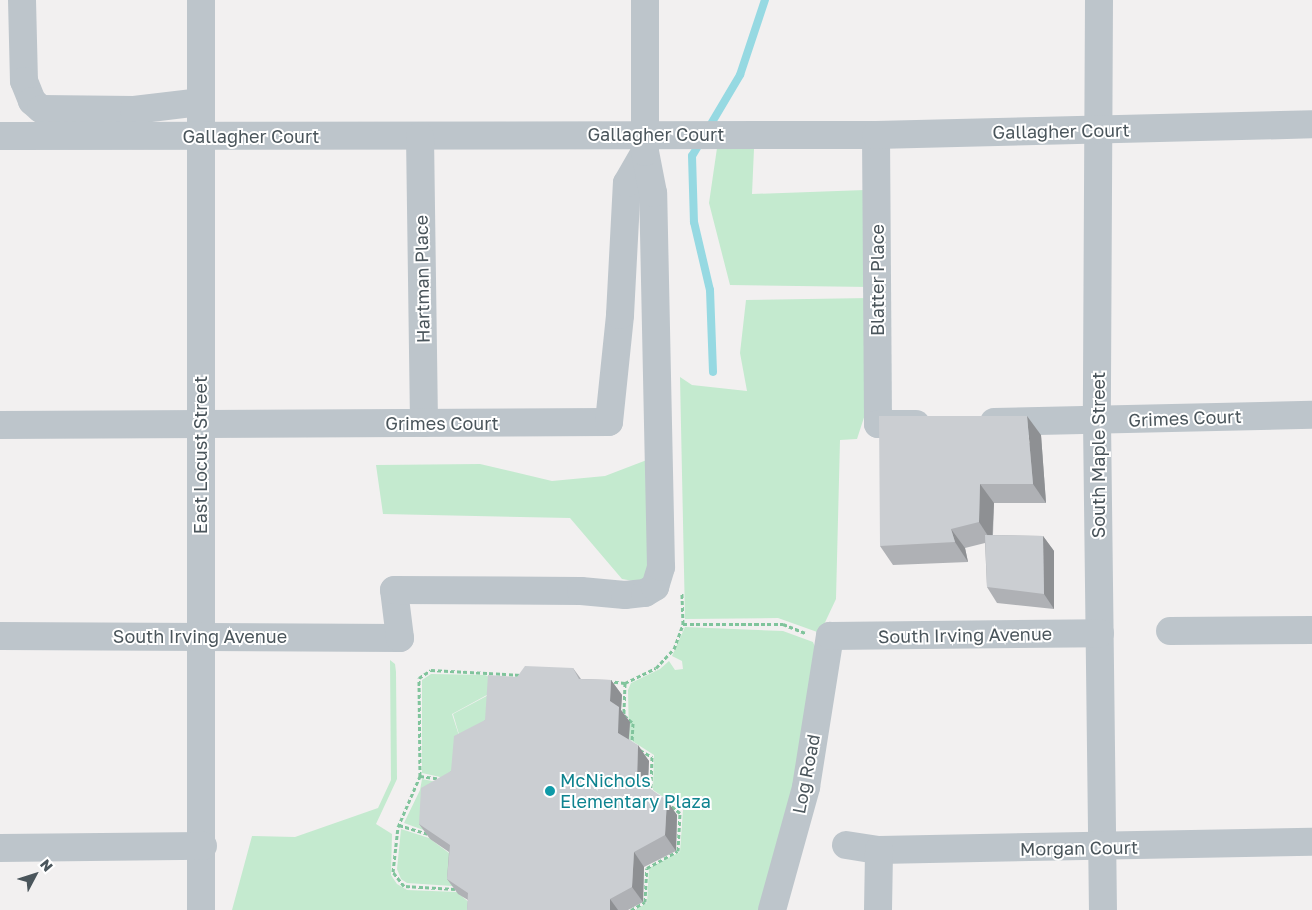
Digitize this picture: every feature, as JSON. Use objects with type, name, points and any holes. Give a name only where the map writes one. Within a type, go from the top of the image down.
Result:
[{"type":"street","points":[[22,0],[24,81],[32,101],[41,108],[134,110],[200,102]]},
{"type":"street","name":"East Locust Street","points":[[202,0],[200,102],[202,910]]},
{"type":"street","points":[[645,0],[654,140]]},
{"type":"street","name":"South Maple Street","points":[[1099,0],[1100,130],[1097,421],[1102,910]]},
{"type":"street","name":"Gallagher Court","points":[[0,136],[420,136],[654,140],[745,134],[876,135],[1312,124]]},
{"type":"street","name":"Blatter Place","points":[[876,135],[878,424],[938,423]]},
{"type":"street","name":"Hartman Place","points":[[420,136],[424,423]]},
{"type":"street","name":"Grimes Court","points":[[0,425],[608,422],[620,315],[627,183],[654,140]]},
{"type":"street","name":"South Irving Avenue","points":[[0,636],[201,635],[400,638],[394,590],[581,591],[625,595],[645,594],[659,582],[653,193],[654,140]]},
{"type":"street","name":"Grimes Court","points":[[968,423],[1312,415]]},
{"type":"street","points":[[1170,631],[1312,630]]},
{"type":"street","name":"South Irving Avenue","points":[[829,641],[1100,633]]},
{"type":"street","name":"Log Road","points":[[772,910],[806,786],[829,641]]},
{"type":"street","name":"Morgan Court","points":[[846,845],[880,850],[1102,848],[1312,842]]},
{"type":"street","points":[[0,848],[203,846]]},
{"type":"street","points":[[878,910],[880,850]]},
{"type":"path","points":[[598,681],[625,683],[656,668],[674,649],[683,624],[682,585]]},
{"type":"path","points":[[683,624],[783,624],[829,641]]},
{"type":"path","points":[[456,881],[456,889],[404,886],[393,872],[399,825],[420,776],[419,678],[431,670],[524,675],[523,684]]},
{"type":"path","points":[[506,674],[506,682]]},
{"type":"path","points":[[625,683],[624,715],[633,723],[632,746],[652,757],[651,792],[658,798]]},
{"type":"path","points":[[420,776],[445,780]]},
{"type":"path","points":[[631,910],[645,902],[647,868],[678,851],[680,813],[666,802]]},
{"type":"path","points":[[399,825],[430,834]]},
{"type":"green space","points":[[717,148],[754,149],[752,194],[865,190],[870,287],[730,285],[709,203]]},
{"type":"green space","points":[[869,298],[870,399],[857,439],[840,440],[836,599],[820,633],[778,618],[685,619],[680,377],[692,385],[747,391],[740,353],[746,300]]},
{"type":"green space","points":[[652,458],[651,574],[639,582],[622,579],[570,518],[383,514],[376,465],[480,464],[552,481],[605,476]]},
{"type":"green space","points":[[685,627],[783,631],[813,642],[822,665],[769,910],[635,910],[647,903],[649,868],[680,852],[683,810],[653,790],[654,755],[629,739],[628,690],[631,683],[660,669],[669,661],[675,670],[683,669],[682,661],[672,656]]},
{"type":"green space","points":[[390,660],[395,664],[396,672],[397,779],[376,824],[392,834],[391,875],[397,884],[407,890],[457,892],[478,910],[232,910],[252,836],[295,837],[378,808],[391,780]]},
{"type":"green space","points":[[431,674],[485,675],[492,678],[496,690],[452,714],[463,748],[453,714],[496,691],[495,734],[449,779],[422,773],[422,680]]},
{"type":"green space","points":[[422,779],[437,782],[429,832],[404,823],[420,790]]},
{"type":"green space","points":[[401,829],[429,838],[453,856],[452,886],[407,883],[401,879],[397,869]]},
{"type":"building","points":[[879,416],[1027,416],[1033,484],[980,484],[979,522],[951,529],[955,542],[880,546]]},
{"type":"building","points":[[985,535],[1043,536],[1044,594],[987,587]]},
{"type":"building","name":"McNichols Elementary Plaza","points":[[525,666],[573,668],[579,679],[611,680],[610,701],[619,707],[618,733],[638,745],[637,780],[667,800],[665,835],[634,852],[632,887],[610,899],[610,910],[467,910],[468,893],[447,879],[450,845],[419,824],[421,788],[451,771],[454,736],[485,720],[488,675],[517,677]]},
{"type":"waterway","points":[[708,129],[740,75],[765,0]]},
{"type":"waterway","points":[[701,141],[692,156],[694,222],[710,290],[713,372]]},
{"type":"place","name":"McNichols Elementary Plaza","points":[[550,791]]}]
